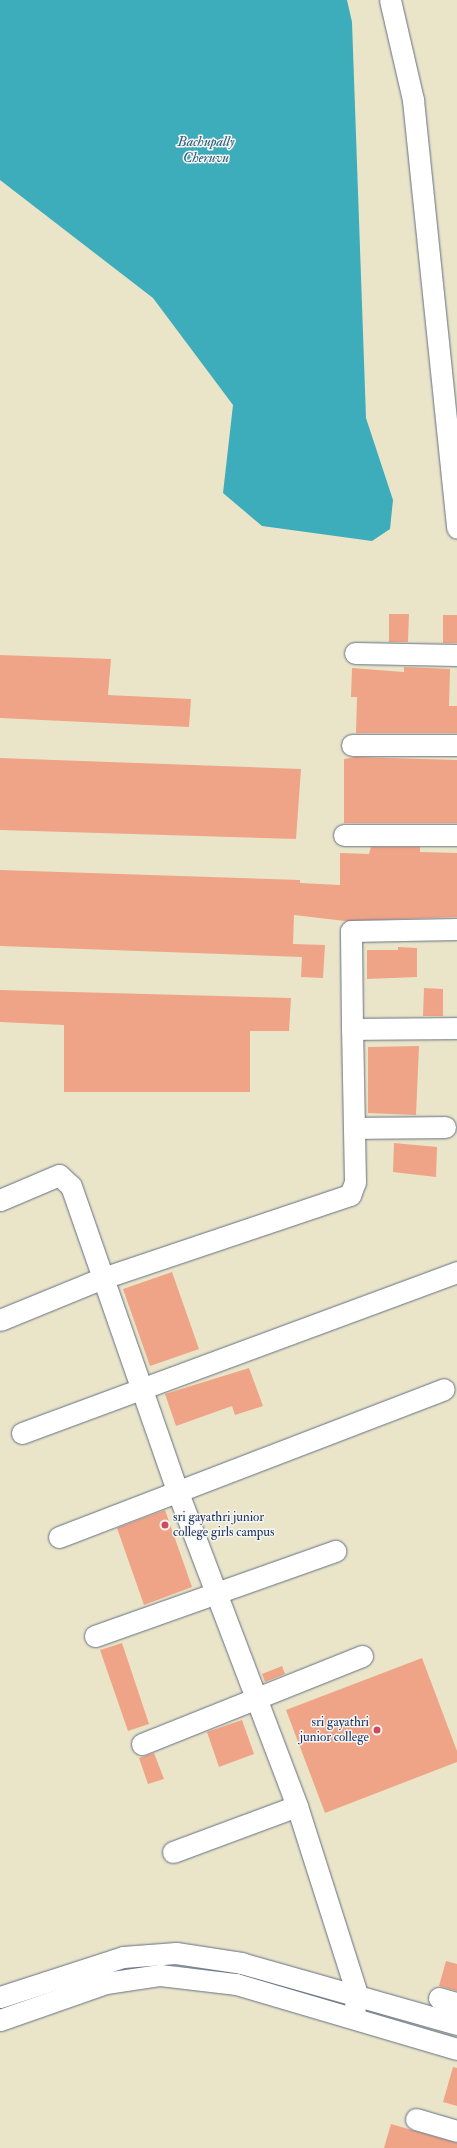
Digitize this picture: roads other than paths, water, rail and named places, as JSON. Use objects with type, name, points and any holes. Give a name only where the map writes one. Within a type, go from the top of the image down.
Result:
[{"type":"street","points":[[390,0],[413,100],[457,528]]},
{"type":"street","points":[[355,653],[457,655]]},
{"type":"street","points":[[352,746],[457,745]]},
{"type":"street","points":[[344,835],[457,835]]},
{"type":"street","points":[[0,1320],[103,1278],[350,1195],[355,1182],[351,931],[457,929]]},
{"type":"street","points":[[352,1029],[457,1028]]},
{"type":"street","points":[[354,1128],[445,1127]]},
{"type":"street","points":[[0,1200],[59,1176],[71,1186],[177,1490],[297,1806],[357,1994],[353,2018]]},
{"type":"street","points":[[22,1433],[141,1387],[457,1272]]},
{"type":"street","points":[[59,1537],[177,1490],[444,1389]]},
{"type":"street","points":[[95,1636],[215,1592],[335,1552]]},
{"type":"street","points":[[142,1744],[362,1656]]},
{"type":"street","points":[[173,1852],[297,1806]]},
{"type":"street","points":[[0,1997],[124,1957],[176,1953],[241,1963],[357,1994],[457,2024]]},
{"type":"street","points":[[0,2020],[106,1984],[160,1975],[236,1984],[457,2049]]},
{"type":"street","points":[[416,2119],[457,2131]]},
{"type":"water","name":"Bachupally Cheruvu","points":[[0,0],[347,0],[352,22],[366,418],[393,500],[390,529],[372,541],[262,526],[223,493],[233,405],[153,298],[0,180]]},
{"type":"place","name":"sri gayathri junior college girls campus","points":[[165,1525]]},
{"type":"place","name":"sri gayathri junior college","points":[[377,1730]]}]
